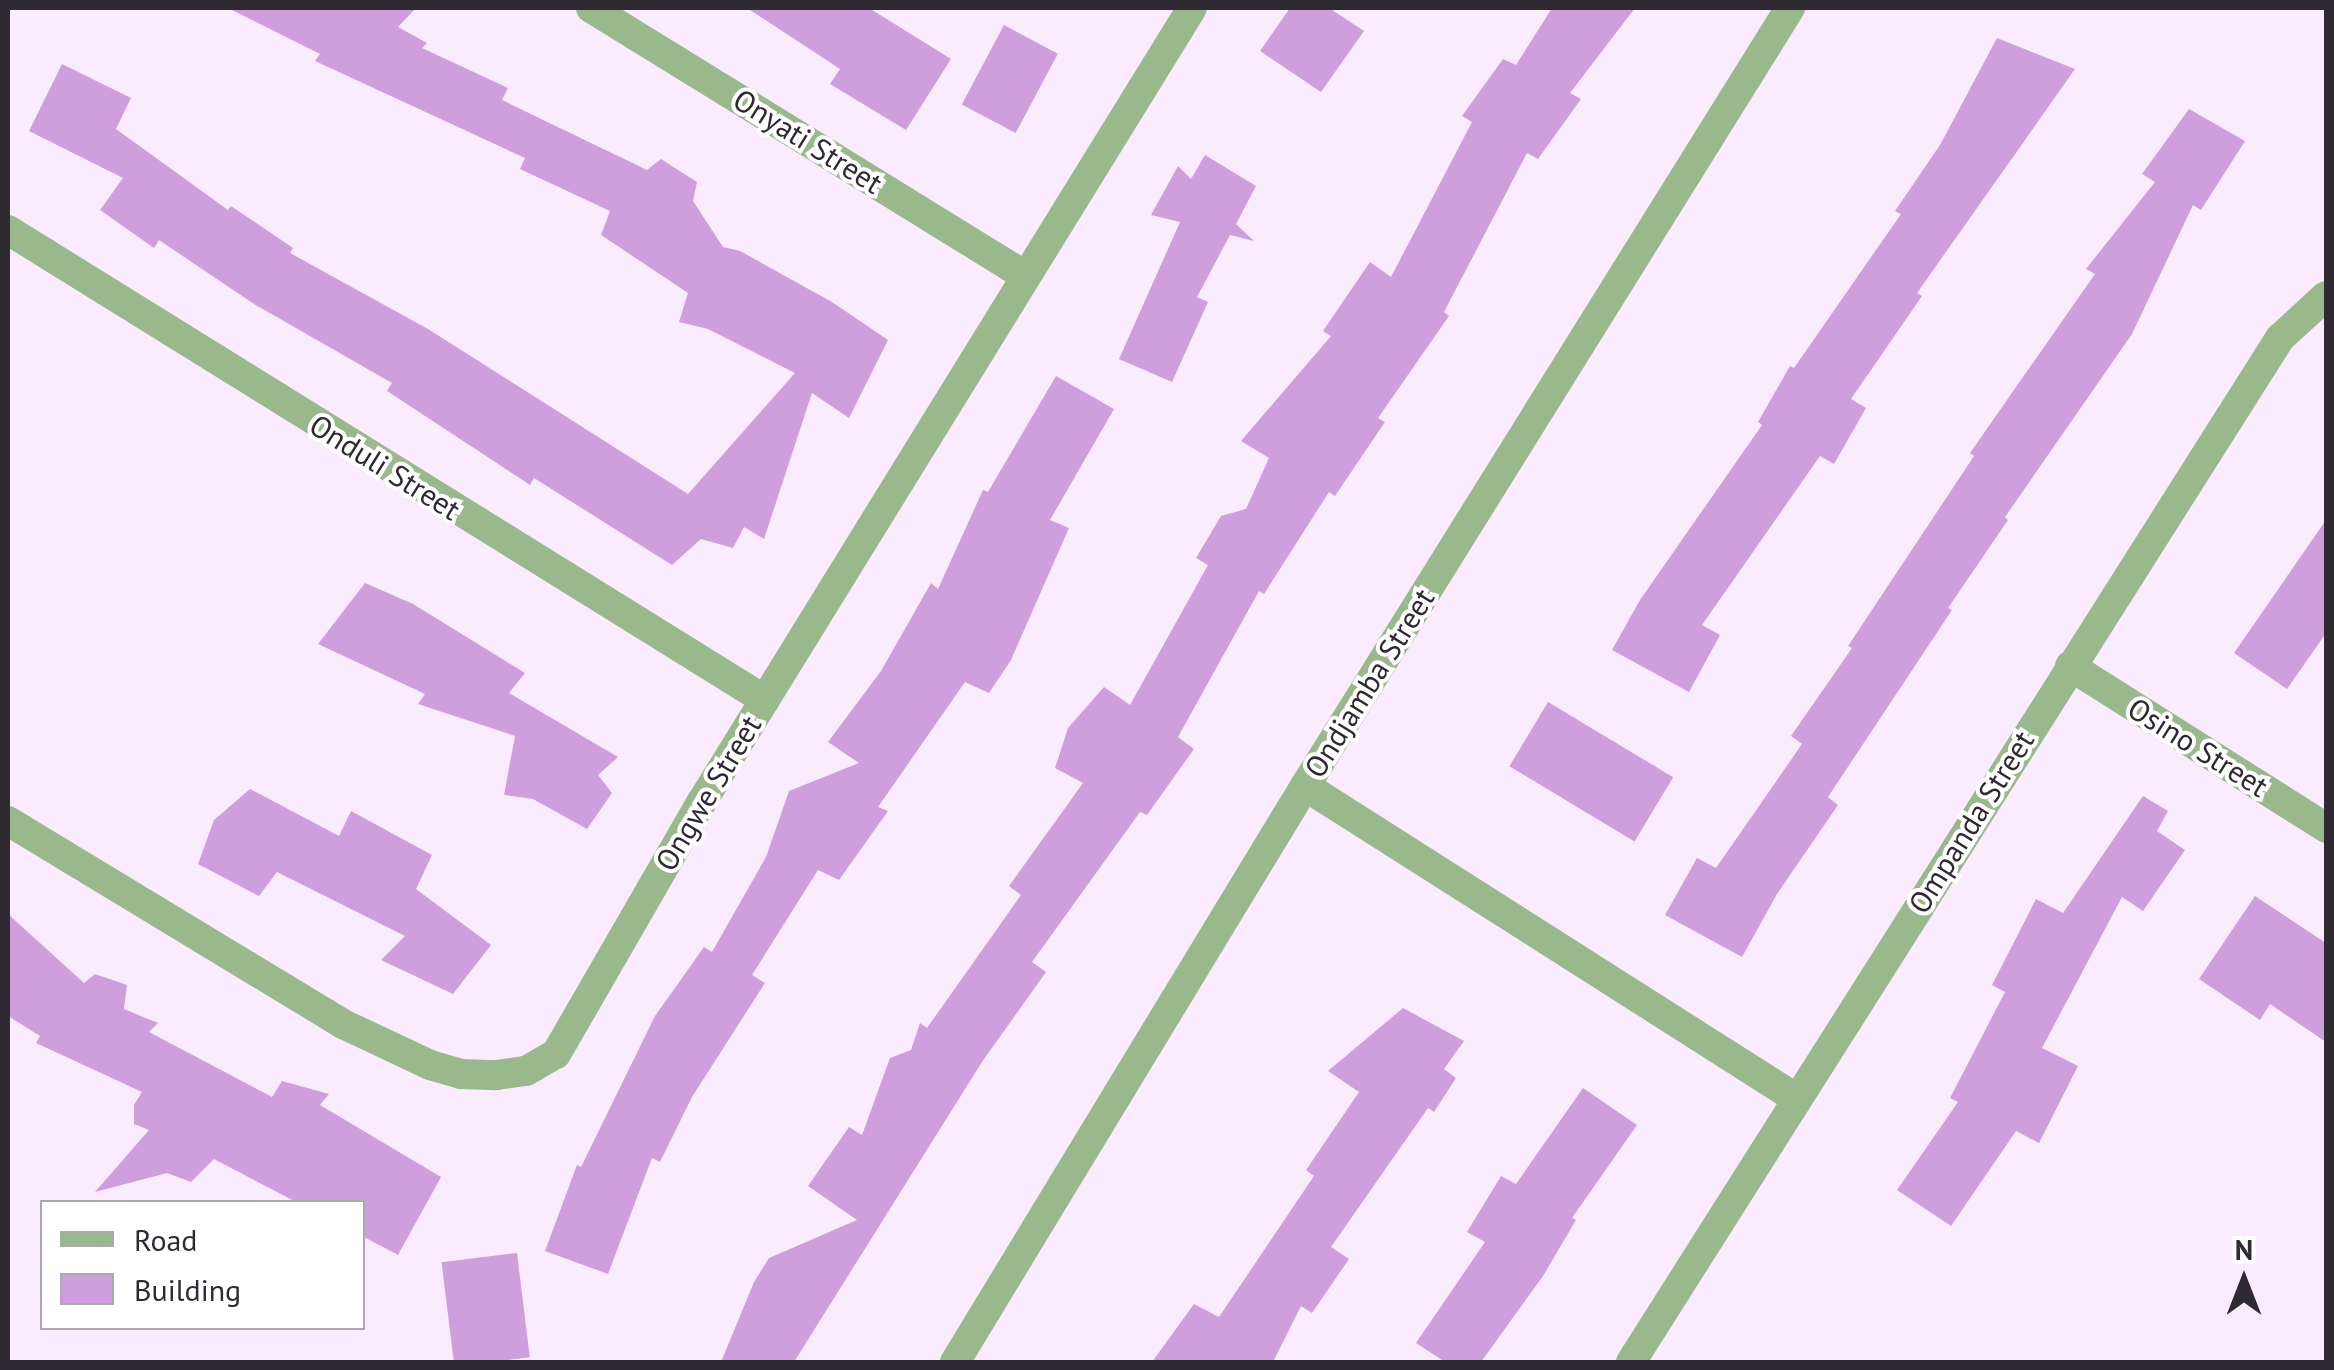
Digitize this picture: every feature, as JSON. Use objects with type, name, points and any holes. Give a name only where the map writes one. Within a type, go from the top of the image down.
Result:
[{"type":"street","name":"Onyati Street","points":[[592,8],[1024,275]]},
{"type":"street","name":"Ongwe Street","points":[[8,821],[343,1024],[430,1065],[461,1074],[526,1070],[556,1054],[611,954],[765,700],[1192,8]]},
{"type":"street","name":"Ondjamba Street","points":[[955,1362],[1305,786],[1790,8]]},
{"type":"street","name":"Onduli Street","points":[[8,230],[765,700]]},
{"type":"street","name":"Ompanda Street","points":[[1631,1362],[2280,338],[2326,296]]},
{"type":"street","name":"Osino Street","points":[[2070,666],[2326,828]]},
{"type":"street","points":[[1305,786],[1796,1098]]},
{"type":"building","points":[[228,8],[416,8],[398,27],[427,43],[422,48],[508,88],[502,100],[647,170],[661,159],[697,182],[693,201],[723,247],[740,251],[832,302],[888,340],[849,418],[812,393],[764,539],[744,527],[733,548],[701,539],[672,565],[534,478],[530,485],[387,391],[392,383],[254,304],[159,240],[154,248],[100,210],[123,178],[29,131],[62,64],[131,98],[116,129],[228,210],[231,206],[293,248],[290,253],[428,329],[688,494],[795,373],[708,329],[679,322],[688,293],[601,235],[610,211],[520,169],[525,158],[315,61],[320,54]]},
{"type":"building","points":[[747,8],[869,8],[951,59],[906,130],[830,84],[840,69]]},
{"type":"building","points":[[1290,8],[1329,8],[1364,31],[1321,92],[1260,51]]},
{"type":"building","points":[[1552,8],[1635,8],[1570,93],[1581,99],[1538,159],[1527,153],[1444,312],[1449,316],[1378,418],[1385,422],[1335,496],[1329,492],[1264,594],[1259,591],[1178,737],[1194,749],[1147,815],[1140,812],[1032,962],[1046,972],[982,1062],[794,1362],[721,1362],[754,1282],[769,1258],[857,1220],[808,1186],[849,1127],[862,1135],[890,1058],[911,1050],[920,1023],[927,1028],[1021,895],[1009,886],[1083,783],[1055,768],[1068,728],[1104,687],[1130,705],[1208,565],[1196,558],[1221,516],[1246,509],[1269,458],[1241,441],[1331,336],[1323,331],[1370,262],[1391,277],[1472,122],[1462,116],[1503,59],[1516,65]]},
{"type":"building","points":[[1004,25],[1058,54],[1016,133],[962,104]]},
{"type":"building","points":[[1997,38],[2075,69],[1917,293],[1922,296],[1851,399],[1866,408],[1834,464],[1820,456],[1702,625],[1720,635],[1689,692],[1612,650],[1640,600],[1762,425],[1758,422],[1790,366],[1794,368],[1901,214],[1895,211],[1940,145]]},
{"type":"building","points":[[2189,109],[2245,141],[2201,210],[2193,205],[2132,334],[2005,517],[2008,520],[1948,608],[1952,610],[1828,797],[1838,805],[1777,894],[1742,957],[1665,915],[1697,858],[1716,868],[1802,744],[1791,736],[1974,456],[1970,453],[2095,274],[2086,269],[2155,182],[2142,174]]},
{"type":"building","points":[[1205,155],[1256,186],[1236,224],[1254,241],[1230,235],[1197,297],[1208,302],[1172,382],[1119,359],[1180,222],[1151,215],[1178,166],[1191,179]]},
{"type":"building","points":[[1056,376],[1114,409],[1050,520],[1069,528],[1011,660],[989,693],[965,682],[878,807],[888,811],[839,880],[818,870],[752,975],[765,983],[692,1097],[660,1162],[652,1158],[608,1274],[545,1251],[577,1165],[581,1167],[655,1016],[704,947],[712,952],[766,857],[789,791],[859,763],[828,742],[881,671],[931,583],[938,589],[983,490],[988,492]]},
{"type":"building","points":[[2326,520],[2326,633],[2287,689],[2234,653]]},
{"type":"building","points":[[365,583],[413,604],[525,673],[509,693],[618,757],[598,775],[612,793],[587,829],[533,799],[504,795],[515,736],[418,704],[425,694],[318,644]]},
{"type":"building","points":[[1548,702],[1673,777],[1635,841],[1509,766]]},
{"type":"building","points":[[250,789],[339,836],[351,811],[432,855],[416,889],[491,945],[453,994],[381,960],[405,936],[277,872],[259,896],[198,864],[214,820]]},
{"type":"building","points":[[2143,796],[2168,811],[2157,831],[2185,850],[2143,911],[2122,897],[2042,1048],[2078,1066],[2039,1143],[2016,1131],[1951,1226],[1897,1190],[1958,1102],[1950,1098],[2005,992],[1992,985],[2036,899],[2063,913]]},
{"type":"building","points":[[2255,896],[2326,943],[2326,1042],[2270,1004],[2260,1020],[2199,979]]},
{"type":"building","points":[[8,914],[84,983],[95,974],[127,985],[124,1009],[158,1023],[149,1032],[272,1097],[282,1081],[329,1094],[320,1105],[441,1177],[398,1255],[365,1238],[365,1200],[292,1200],[214,1159],[191,1182],[167,1173],[95,1192],[149,1130],[134,1124],[134,1105],[142,1092],[36,1043],[40,1036],[8,1016]]},
{"type":"building","points":[[1403,1008],[1464,1041],[1444,1069],[1456,1078],[1434,1112],[1428,1108],[1331,1247],[1349,1259],[1312,1313],[1301,1306],[1273,1362],[1152,1362],[1194,1304],[1219,1317],[1314,1176],[1306,1170],[1359,1092],[1328,1071]]},
{"type":"building","points":[[1583,1088],[1637,1125],[1572,1218],[1576,1220],[1543,1276],[1481,1362],[1445,1362],[1416,1343],[1485,1242],[1467,1232],[1501,1176],[1516,1184]]},
{"type":"building","points":[[517,1253],[530,1357],[454,1362],[442,1262]]}]
